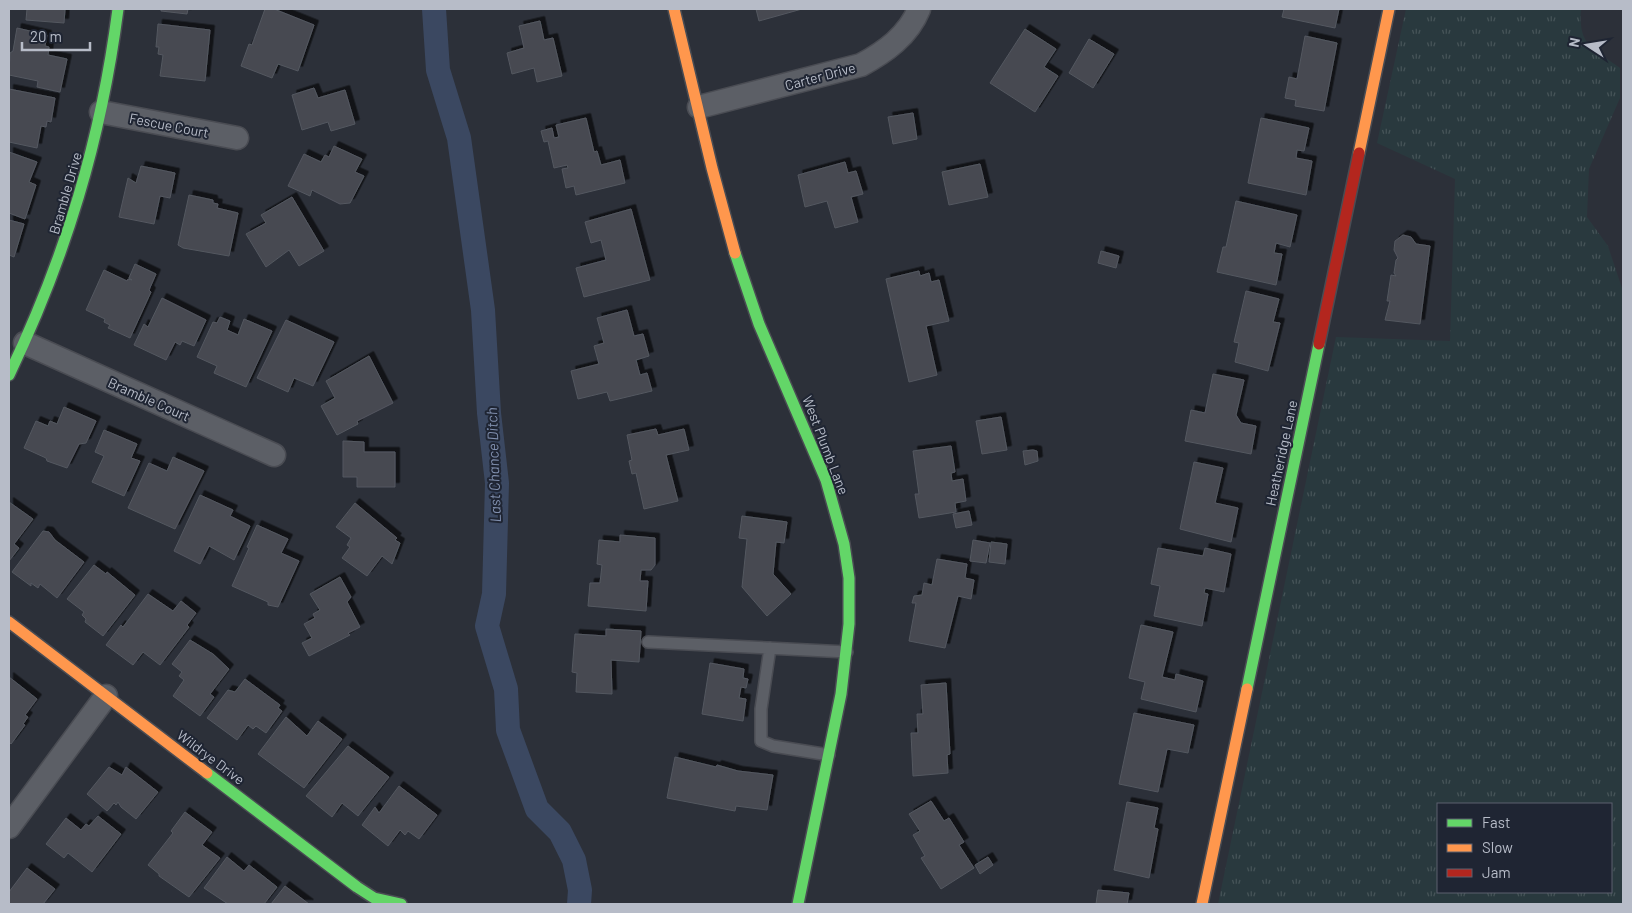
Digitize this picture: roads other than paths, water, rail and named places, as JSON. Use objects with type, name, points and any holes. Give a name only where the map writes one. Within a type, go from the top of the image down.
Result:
[{"type":"street","name":"Bramble Drive","points":[[9,375],[53,281],[69,234],[90,160],[110,71],[118,9]]},
{"type":"street","name":"West Plumb Lane","points":[[674,9],[726,221],[743,276],[771,353],[811,442],[828,486],[840,529],[848,576],[850,622],[847,652],[829,755],[798,904]]},
{"type":"street","name":"Carter Drive","points":[[698,107],[860,65],[882,54],[899,39],[915,18],[919,9]]},
{"type":"street","name":"Heatheridge Lane","points":[[1202,904],[1389,9]]},
{"type":"street","name":"Fescue Court","points":[[101,112],[237,138]]},
{"type":"street","name":"Bramble Court","points":[[25,343],[274,455]]},
{"type":"street","name":"Wildrye Drive","points":[[9,622],[357,887],[374,898],[401,904]]},
{"type":"street","points":[[9,827],[106,696]]},
{"type":"lane","points":[[648,642],[847,652]]},
{"type":"lane","points":[[770,648],[761,709],[761,741],[773,746],[829,755]]},
{"type":"waterway","name":"Last Chance Ditch","points":[[434,9],[438,70],[459,138],[483,310],[489,413],[497,483],[494,594],[487,626],[506,689],[508,730],[537,809],[560,832],[574,860],[580,890],[579,904]]}]
